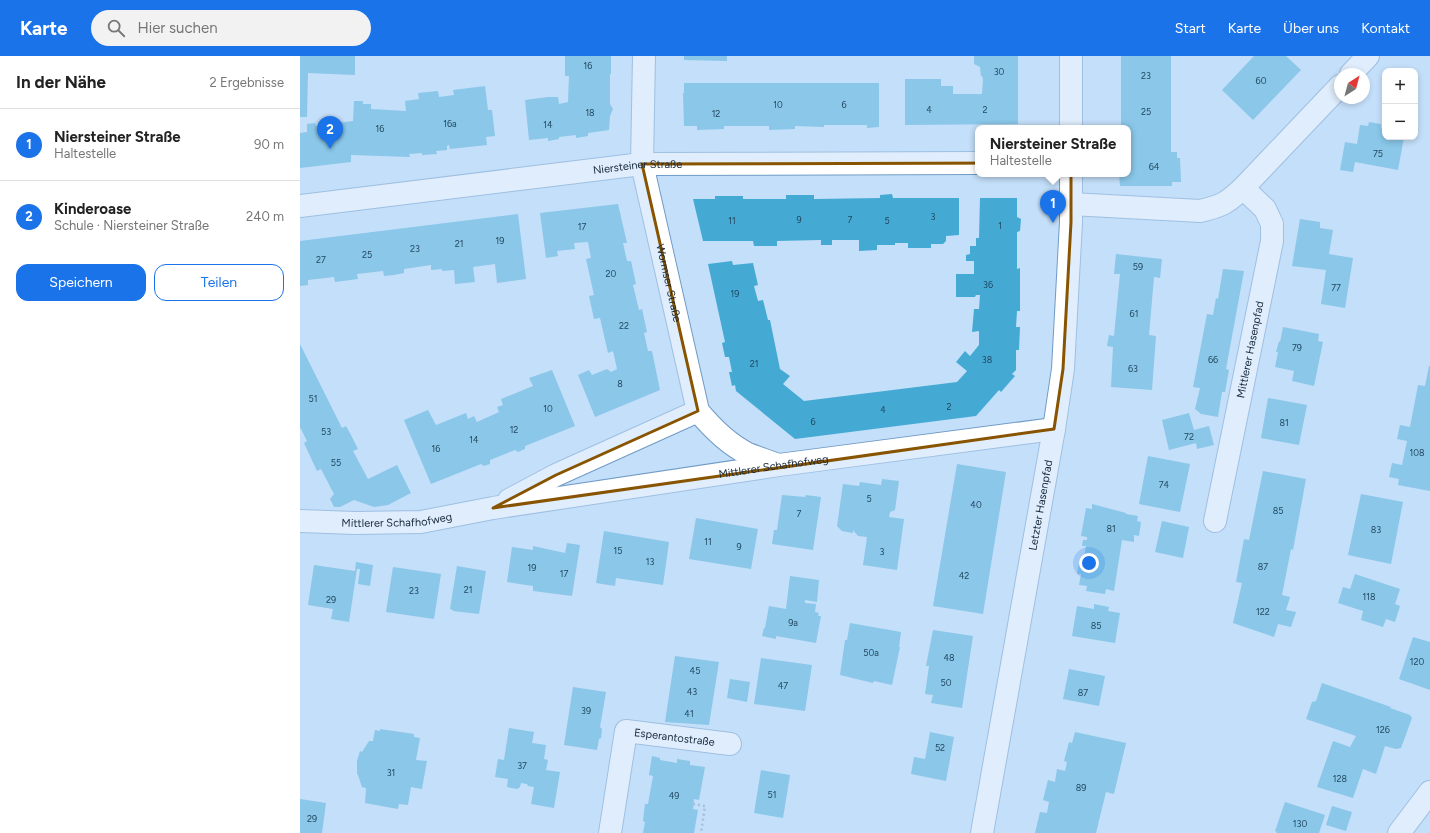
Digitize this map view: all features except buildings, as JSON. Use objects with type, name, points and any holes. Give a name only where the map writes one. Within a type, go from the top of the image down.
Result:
[{"type":"street","name":"Wormser Straße","points":[[644,56],[642,164],[698,411],[711,427],[735,446],[748,454],[779,465]]},
{"type":"street","points":[[1071,56],[1071,125]]},
{"type":"street","points":[[1357,68],[1368,56]]},
{"type":"street","points":[[1071,204],[1200,211],[1218,207],[1230,200],[1243,188],[1334,92]]},
{"type":"street","name":"Niersteiner Straße","points":[[300,206],[642,164],[975,163]]},
{"type":"street","name":"Letzter Hasenpfad","points":[[982,833],[1054,429],[1063,368],[1071,177]]},
{"type":"street","name":"Mittlerer Hasenpfad","points":[[1215,521],[1272,241],[1272,224],[1265,209],[1243,188]]},
{"type":"street","name":"Mittlerer Schafhofweg","points":[[493,508],[556,476],[698,411]]},
{"type":"street","name":"Mittlerer Schafhofweg","points":[[300,520],[355,523],[421,522],[493,508],[779,465],[1054,429]]},
{"type":"street","name":"Esperantostraße","points":[[610,833],[626,731],[730,744]]},
{"type":"street","points":[[1399,833],[1430,792]]},
{"type":"path","points":[[694,804],[705,806],[701,833]]},
{"type":"highlighted area","points":[[1071,163],[1071,222],[1063,369],[1054,429],[493,508],[556,475],[698,411],[642,164]]},
{"type":"place","name":"Kinderoase","points":[[330,149]]},
{"type":"place","name":"Niersteiner Straße","points":[[1053,223]]}]
